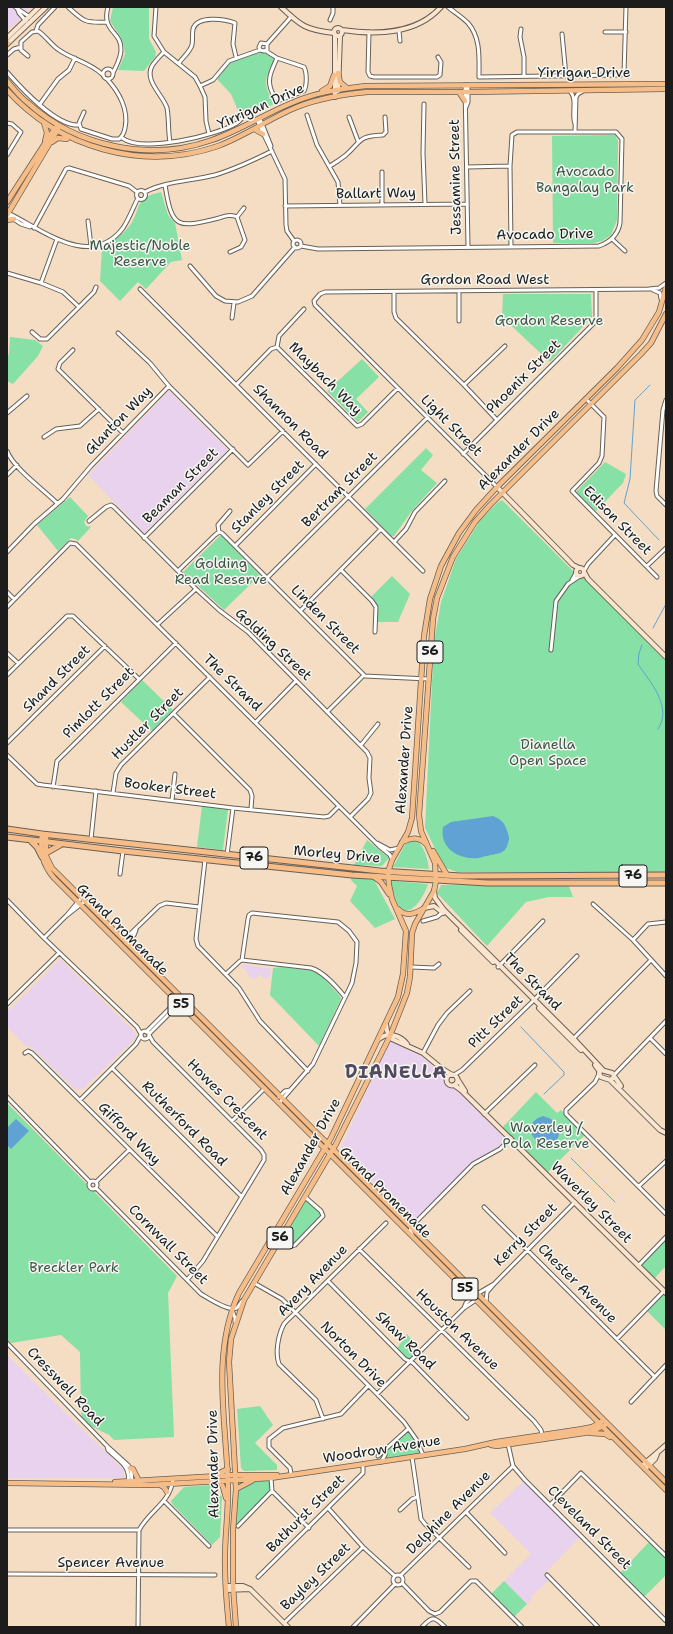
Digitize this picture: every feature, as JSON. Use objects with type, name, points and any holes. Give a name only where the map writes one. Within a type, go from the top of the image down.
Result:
[{"type":"highway","name":"Morley Drive","points":[[7,829],[436,881],[492,883],[666,883]]},
{"type":"highway","name":"Morley Drive","points":[[7,837],[177,857],[374,877],[388,875],[436,874],[666,876]]},
{"type":"highway","points":[[31,840],[44,855],[61,844]]},
{"type":"highway","points":[[177,850],[177,857]]},
{"type":"main road","points":[[336,74],[340,82],[348,88]]},
{"type":"main road","points":[[315,95],[330,86],[336,74]]},
{"type":"main road","points":[[656,84],[666,79]]},
{"type":"main road","name":"Yirrigan Drive","points":[[7,81],[28,103],[58,125],[74,134],[106,145],[149,150],[172,149],[203,143],[226,135],[295,101],[348,88],[365,86],[666,84]]},
{"type":"main road","points":[[657,89],[666,94]]},
{"type":"main road","name":"Yirrigan Drive","points":[[7,90],[28,111],[44,123],[78,142],[93,147],[149,157],[181,155],[215,146],[297,108],[337,96],[368,92],[666,89]]},
{"type":"main road","points":[[459,92],[465,101]]},
{"type":"main road","points":[[44,123],[47,133],[47,144]]},
{"type":"main road","points":[[7,214],[58,125]]},
{"type":"main road","points":[[254,129],[263,134]]},
{"type":"main road","points":[[7,202],[47,144],[62,138],[86,147],[93,147]]},
{"type":"main road","points":[[7,220],[14,219]]},
{"type":"main road","name":"Alexander Drive","points":[[229,1627],[225,1566],[228,1469],[222,1368],[224,1340],[231,1309],[239,1293],[328,1144],[379,1040],[401,988],[406,935],[405,928],[393,902],[388,875],[392,860],[408,832],[412,818],[426,618],[433,589],[453,542],[466,522],[497,488],[634,350],[647,333],[659,312],[666,289]]},
{"type":"main road","name":"Alexander Drive","points":[[236,1627],[233,1588],[233,1531],[236,1489],[229,1362],[235,1324],[244,1300],[278,1240],[334,1149],[390,1036],[408,993],[411,967],[412,933],[415,924],[434,891],[436,881],[435,863],[421,831],[420,821],[428,679],[435,608],[445,575],[453,557],[475,522],[502,492],[651,343],[666,314]]},
{"type":"main road","name":"Grand Promenade","points":[[44,834],[44,855],[48,872],[121,945],[180,1000],[474,1299],[592,1416],[603,1423],[615,1439],[666,1482]]},
{"type":"main road","name":"56","points":[[402,842],[412,839],[421,840],[435,853],[447,875]]},
{"type":"main road","name":"Grand Promenade","points":[[44,855],[52,868],[126,940],[180,1000]]},
{"type":"main road","points":[[374,877],[381,882],[393,902],[404,914],[409,915],[416,913],[424,908]]},
{"type":"main road","name":"Grand Promenade","points":[[213,1033],[282,1097],[486,1302],[646,1466],[666,1490]]},
{"type":"main road","points":[[581,1431],[591,1424],[592,1416]]},
{"type":"main road","name":"Woodrow Avenue","points":[[487,1445],[496,1442],[581,1431],[591,1432],[603,1423]]},
{"type":"main road","points":[[581,1431],[605,1434],[615,1439]]},
{"type":"main road","name":"Woodrow Avenue","points":[[235,1478],[291,1474],[381,1462],[487,1445],[508,1444],[541,1437]]},
{"type":"main road","points":[[130,1468],[133,1469],[139,1481]]},
{"type":"main road","points":[[211,1477],[228,1469]]},
{"type":"main road","name":"Woodrow Avenue","points":[[7,1483],[159,1484],[211,1477],[256,1479],[271,1478],[281,1475]]},
{"type":"main road","name":"Woodrow Avenue","points":[[130,1483],[139,1481],[220,1481],[228,1478]]},
{"type":"main road","points":[[236,1489],[256,1479]]},
{"type":"main road","points":[[220,1481],[224,1487],[228,1504]]},
{"type":"main road","points":[[159,1484],[164,1487],[167,1492]]},
{"type":"street","points":[[7,42],[25,20],[39,7]]},
{"type":"street","points":[[7,42],[46,7]]},
{"type":"street","points":[[36,31],[38,25],[55,7]]},
{"type":"street","points":[[68,7],[81,19],[90,22],[107,22]]},
{"type":"street","points":[[107,78],[112,75],[120,57],[121,44],[107,22],[106,15],[108,7]]},
{"type":"street","points":[[156,7],[154,36],[164,52],[195,77],[205,97],[206,120],[210,134]]},
{"type":"street","points":[[281,7],[302,26],[321,32],[341,33],[399,31],[420,24],[441,7]]},
{"type":"street","points":[[330,20],[333,13],[333,7]]},
{"type":"street","points":[[448,7],[468,23],[476,36],[478,45],[479,77],[624,74],[626,7]]},
{"type":"street","points":[[16,8],[29,17],[31,22]]},
{"type":"street","points":[[16,8],[25,20],[31,22]]},
{"type":"street","points":[[266,51],[268,48],[267,44],[292,17]]},
{"type":"street","points":[[179,63],[192,44],[193,29],[195,25],[200,22],[215,19],[227,20],[235,23],[233,44],[236,57]]},
{"type":"street","points":[[334,32],[338,28],[341,33],[336,74]]},
{"type":"street","points":[[521,29],[520,37],[524,57],[524,76]]},
{"type":"street","points":[[20,47],[21,42],[32,32],[36,31],[40,32],[57,49],[95,67],[105,70],[116,64]]},
{"type":"street","points":[[399,31],[400,41]]},
{"type":"street","points":[[334,32],[337,96]]},
{"type":"street","points":[[369,32],[368,72],[370,76],[374,78],[437,77],[440,75],[441,62],[438,57]]},
{"type":"street","points":[[605,32],[626,32]]},
{"type":"street","points":[[562,34],[566,76]]},
{"type":"street","points":[[260,50],[260,44],[267,44]]},
{"type":"street","points":[[7,55],[14,49],[20,47]]},
{"type":"street","points":[[20,47],[28,56]]},
{"type":"street","points":[[200,86],[214,80],[229,61],[236,57],[260,50],[266,51],[277,58],[304,67],[306,70],[306,88],[304,91],[280,100],[277,99],[269,85],[269,77],[277,58]]},
{"type":"street","points":[[164,52],[151,67],[150,77],[160,93],[167,109],[170,142]]},
{"type":"street","points":[[40,104],[58,79],[69,70],[75,58]]},
{"type":"street","points":[[95,67],[107,78],[114,88],[126,113],[126,124],[122,138]]},
{"type":"street","points":[[109,69],[112,75],[114,88]]},
{"type":"street","points":[[103,74],[105,70]]},
{"type":"street","points":[[7,72],[25,92],[52,114],[70,124],[79,125],[84,130],[116,140],[122,138],[129,142],[140,143],[170,142],[199,137],[237,123],[244,116]]},
{"type":"street","name":"Jessamine Street","points":[[467,85],[468,247]]},
{"type":"street","points":[[570,91],[574,97],[573,112],[575,124]]},
{"type":"street","points":[[575,132],[576,97],[583,91]]},
{"type":"street","name":"Jessamine Street","points":[[466,107],[465,101],[467,92]]},
{"type":"street","points":[[424,104],[423,153],[425,204]]},
{"type":"street","points":[[79,125],[84,112]]},
{"type":"street","points":[[307,115],[317,145],[338,182],[340,205]]},
{"type":"street","points":[[330,166],[346,155],[358,141],[367,137],[383,135],[386,132],[385,116]]},
{"type":"street","points":[[349,117],[358,141]]},
{"type":"street","name":"Avocado Drive","points":[[258,119],[263,134],[272,149]]},
{"type":"street","points":[[7,123],[12,124],[21,132],[7,155]]},
{"type":"street","name":"Avocado Drive","points":[[260,125],[269,140],[285,179],[286,228],[294,241],[293,245],[298,248],[301,246],[318,249],[468,247],[511,247],[595,246],[604,244],[612,238],[619,228],[620,223],[622,139],[616,132],[517,132],[512,135],[510,138],[511,247]]},
{"type":"street","points":[[137,192],[141,190],[145,192],[165,185],[232,170],[272,149]]},
{"type":"street","points":[[467,167],[510,166]]},
{"type":"street","points":[[7,214],[23,225],[57,239],[74,245],[91,246],[108,240],[122,229],[138,198],[137,192],[129,186],[69,168],[66,169],[33,228]]},
{"type":"street","points":[[382,172],[382,205]]},
{"type":"street","points":[[165,185],[169,207],[173,218],[177,221],[188,224],[228,216],[237,217]]},
{"type":"street","points":[[138,198],[144,198],[145,192]]},
{"type":"street","name":"Ballart Way","points":[[285,206],[467,204]]},
{"type":"street","points":[[237,217],[244,208]]},
{"type":"street","points":[[7,214],[25,221],[33,228]]},
{"type":"street","points":[[230,252],[241,247],[244,240],[237,217]]},
{"type":"street","points":[[88,221],[91,246]]},
{"type":"street","points":[[612,238],[625,251]]},
{"type":"street","points":[[41,283],[57,239]]},
{"type":"street","name":"Avocado Drive","points":[[294,241],[299,240],[301,246]]},
{"type":"street","points":[[190,266],[216,296],[225,301],[234,303],[252,296],[295,247]]},
{"type":"street","points":[[7,273],[41,283],[63,292],[79,307]]},
{"type":"street","name":"Gordon Road West","points":[[314,301],[322,293],[649,289],[659,288],[666,283]]},
{"type":"street","points":[[32,332],[40,339],[47,339],[94,292],[96,288]]},
{"type":"street","name":"Shannon Road","points":[[140,288],[423,571]]},
{"type":"street","points":[[649,289],[657,291],[660,294],[659,312]]},
{"type":"street","name":"Phoenix Street","points":[[463,454],[594,323],[596,318],[596,290]]},
{"type":"street","points":[[459,291],[459,320]]},
{"type":"street","points":[[394,292],[394,312],[396,318],[497,420]]},
{"type":"street","name":"Light Street","points":[[314,301],[315,305],[666,657]]},
{"type":"street","points":[[232,318],[234,303]]},
{"type":"street","points":[[277,347],[279,336],[304,309]]},
{"type":"street","points":[[118,333],[150,363],[169,386]]},
{"type":"street","points":[[464,385],[505,346]]},
{"type":"street","name":"Maybach Way","points":[[237,384],[271,349],[277,347],[357,426],[362,424],[398,388]]},
{"type":"street","points":[[73,350],[60,363],[58,369],[123,433]]},
{"type":"street","name":"Glanton Way","points":[[7,552],[34,524],[53,508],[76,485],[91,466],[169,386],[248,465],[283,431]]},
{"type":"street","points":[[7,413],[27,396]]},
{"type":"street","name":"Edison Street","points":[[586,399],[602,415],[604,420],[602,456],[599,463],[572,491],[657,577]]},
{"type":"street","points":[[666,400],[663,410],[656,492],[657,496],[666,505]]},
{"type":"street","points":[[44,437],[56,429],[80,426],[99,409]]},
{"type":"street","name":"Bertram Street","points":[[268,577],[427,418]]},
{"type":"street","name":"Beaman Street","points":[[144,538],[233,449]]},
{"type":"street","points":[[7,451],[17,465],[57,503]]},
{"type":"street","name":"Stanley Street","points":[[236,545],[316,464]]},
{"type":"street","points":[[7,475],[17,465]]},
{"type":"street","points":[[394,542],[406,529],[415,512],[444,481]]},
{"type":"street","name":"Golding Street","points":[[89,521],[110,505],[196,589],[219,610],[248,632],[361,745],[370,758],[369,778],[371,793],[368,799],[350,817]]},
{"type":"street","points":[[178,571],[219,532],[218,525],[230,511]]},
{"type":"street","points":[[301,610],[381,529]]},
{"type":"street","name":"Linden Street","points":[[219,532],[225,535],[236,545],[364,675]]},
{"type":"street","points":[[551,650],[556,601],[560,593],[615,535]]},
{"type":"street","name":"The Strand","points":[[14,599],[70,543],[76,544],[87,553],[350,817],[390,855],[392,860]]},
{"type":"street","points":[[647,566],[666,548]]},
{"type":"street","points":[[341,570],[372,601],[376,607],[375,632]]},
{"type":"street","points":[[158,624],[196,589]]},
{"type":"street","points":[[7,592],[14,599],[7,607]]},
{"type":"street","points":[[7,675],[67,616],[73,616],[139,679]]},
{"type":"street","name":"Pimlott Street","points":[[53,787],[57,761],[176,643]]},
{"type":"street","name":"Shand Street","points":[[7,743],[105,646]]},
{"type":"street","points":[[7,653],[18,663]]},
{"type":"street","points":[[327,712],[364,675],[428,679]]},
{"type":"street","name":"Hustler Street","points":[[113,793],[116,773],[121,766],[210,677]]},
{"type":"street","points":[[256,722],[296,681]]},
{"type":"street","points":[[174,714],[250,790],[252,796],[251,809]]},
{"type":"street","points":[[361,745],[378,724]]},
{"type":"street","name":"Booker Street","points":[[7,754],[37,784],[53,787],[324,817],[329,816],[339,806]]},
{"type":"street","points":[[172,800],[175,774]]},
{"type":"street","points":[[91,840],[96,791]]},
{"type":"street","points":[[227,855],[233,808]]},
{"type":"street","name":"The Strand","points":[[377,843],[390,850],[399,848]]},
{"type":"street","points":[[120,874],[123,851]]},
{"type":"street","points":[[205,860],[196,939],[198,946],[239,988],[260,1021],[308,1071]]},
{"type":"street","name":"The Strand","points":[[434,891],[434,898],[443,911],[573,1040],[593,1062],[603,1077],[612,1076]]},
{"type":"street","points":[[44,938],[83,899]]},
{"type":"street","name":"Howes Crescent","points":[[7,900],[59,953],[145,1034],[261,1150],[264,1156],[264,1160],[198,1267],[187,1280]]},
{"type":"street","points":[[121,945],[159,906],[166,903],[199,907]]},
{"type":"street","points":[[593,904],[632,940],[666,976]]},
{"type":"street","points":[[423,921],[437,917],[443,911],[434,906],[424,908]]},
{"type":"street","points":[[242,960],[249,914],[252,913],[338,922],[349,931],[357,942],[356,963],[352,983],[313,1064],[278,1101]]},
{"type":"street","points":[[499,966],[543,921]]},
{"type":"street","points":[[632,940],[648,924],[666,922]]},
{"type":"street","points":[[7,1004],[59,953]]},
{"type":"street","name":"Pitt Street","points":[[453,1075],[462,1070],[577,956]]},
{"type":"street","points":[[226,974],[242,960],[310,968],[318,970],[345,997]]},
{"type":"street","points":[[573,1040],[651,960]]},
{"type":"street","points":[[411,967],[434,968],[439,964]]},
{"type":"street","points":[[424,1053],[438,1025],[447,1013],[470,991]]},
{"type":"street","points":[[80,1100],[180,1000]]},
{"type":"street","points":[[612,1076],[666,1021]]},
{"type":"street","points":[[386,1024],[387,1031],[392,1039],[407,1044],[424,1053],[441,1068],[453,1075],[447,1079],[441,1068]]},
{"type":"street","points":[[145,1034],[145,1039]]},
{"type":"street","points":[[145,1034],[145,1039]]},
{"type":"street","points":[[379,1040],[384,1035],[390,1036]]},
{"type":"street","points":[[650,1038],[666,1054]]},
{"type":"street","points":[[136,1044],[145,1039]]},
{"type":"street","name":"Howes Crescent","points":[[145,1039],[153,1042]]},
{"type":"street","name":"Gifford Way","points":[[25,1053],[28,1051],[32,1052],[217,1236]]},
{"type":"street","points":[[485,1113],[535,1065]]},
{"type":"street","name":"Rutherford Road","points":[[112,1068],[241,1196]]},
{"type":"street","name":"Pitt Street","points":[[458,1080],[462,1070]]},
{"type":"street","points":[[595,1082],[601,1072],[612,1076],[660,1130],[666,1132]]},
{"type":"street","name":"Waverley Street","points":[[453,1075],[469,1097]]},
{"type":"street","points":[[603,1077],[595,1082],[566,1110],[566,1114],[666,1214]]},
{"type":"street","name":"Waverley Street","points":[[447,1079],[450,1085],[454,1085],[469,1097],[501,1128],[665,1292]]},
{"type":"street","points":[[454,1085],[458,1080]]},
{"type":"street","points":[[232,1121],[265,1088]]},
{"type":"street","points":[[7,1097],[90,1182],[90,1188],[96,1188],[96,1182]]},
{"type":"street","points":[[412,1236],[410,1231],[411,1227],[473,1164],[500,1149],[511,1138]]},
{"type":"street","points":[[90,1182],[96,1182],[129,1150]]},
{"type":"street","points":[[639,1186],[666,1160]]},
{"type":"street","name":"Cornwall Street","points":[[96,1188],[187,1280],[205,1296],[231,1309]]},
{"type":"street","points":[[272,1237],[292,1246],[295,1245],[323,1216],[321,1211],[305,1197]]},
{"type":"street","name":"Kerry Street","points":[[486,1302],[487,1292],[494,1284],[574,1202]]},
{"type":"street","name":"Chester Avenue","points":[[484,1207],[655,1377]]},
{"type":"street","name":"Avery Avenue","points":[[323,1419],[316,1400],[279,1364],[277,1357],[279,1336],[284,1324],[386,1223]]},
{"type":"street","points":[[638,1266],[666,1237]]},
{"type":"street","name":"Houston Avenue","points":[[359,1249],[442,1329],[539,1427],[541,1437]]},
{"type":"street","name":"Shaw Road","points":[[328,1280],[405,1359],[413,1363],[467,1418]]},
{"type":"street","name":"Norton Drive","points":[[254,1283],[282,1299],[377,1394],[408,1428],[420,1446],[423,1455]]},
{"type":"street","name":"Kerry Street","points":[[377,1394],[464,1308],[494,1284]]},
{"type":"street","points":[[616,1339],[665,1292]]},
{"type":"street","points":[[235,1324],[235,1318],[231,1309],[237,1308],[244,1300]]},
{"type":"street","name":"Cresswell Road","points":[[7,1343],[130,1468]]},
{"type":"street","points":[[631,1402],[666,1365]]},
{"type":"street","points":[[291,1474],[290,1468],[269,1447],[269,1439],[283,1428],[340,1414],[368,1386]]},
{"type":"street","points":[[378,1456],[408,1428]]},
{"type":"street","points":[[508,1444],[512,1466]]},
{"type":"street","points":[[646,1466],[666,1445]]},
{"type":"street","name":"Cresswell Road","points":[[107,1446],[108,1450],[127,1468],[130,1483]]},
{"type":"street","points":[[381,1462],[386,1455],[385,1451]]},
{"type":"street","points":[[412,1457],[421,1519],[469,1567]]},
{"type":"street","name":"Bathurst Street","points":[[258,1577],[364,1473],[363,1464]]},
{"type":"street","name":"Cleveland Street","points":[[512,1466],[666,1621]]},
{"type":"street","name":"Delphine Avenue","points":[[401,1575],[512,1466]]},
{"type":"street","points":[[130,1468],[132,1474],[130,1483]]},
{"type":"street","points":[[550,1505],[581,1473],[666,1556]]},
{"type":"street","points":[[271,1478],[272,1491],[309,1528]]},
{"type":"street","points":[[164,1502],[170,1482]]},
{"type":"street","points":[[138,1627],[139,1530],[144,1521],[168,1497],[170,1482]]},
{"type":"street","points":[[238,1526],[272,1491]]},
{"type":"street","points":[[400,1510],[412,1498],[417,1497]]},
{"type":"street","points":[[164,1502],[209,1546]]},
{"type":"street","points":[[328,1508],[363,1547],[395,1576]]},
{"type":"street","points":[[466,1512],[505,1553]]},
{"type":"street","points":[[7,1530],[139,1530]]},
{"type":"street","name":"Bayley Street","points":[[284,1623],[363,1547]]},
{"type":"street","name":"Spencer Avenue","points":[[7,1574],[215,1575]]},
{"type":"street","points":[[395,1576],[401,1575],[403,1579],[402,1583],[431,1613],[438,1613],[471,1581],[476,1581],[522,1627]]},
{"type":"street","points":[[547,1575],[598,1627]]},
{"type":"street","points":[[395,1576],[393,1580],[395,1584]]},
{"type":"street","points":[[353,1627],[395,1584],[398,1585],[402,1583]]},
{"type":"street","points":[[226,1588],[243,1586],[250,1589],[288,1627]]},
{"type":"street","points":[[422,1627],[434,1618],[445,1627]]},
{"type":"shaded area","points":[[7,7],[30,7],[17,23],[7,30]]},
{"type":"shaded area","points":[[169,391],[228,450],[144,533],[88,475]]},
{"type":"shaded area","points":[[60,959],[136,1033],[136,1038],[83,1089],[76,1090],[31,1047],[26,1046],[7,1027],[7,1012]]},
{"type":"shaded area","points":[[243,964],[271,969],[270,978],[263,978],[260,974],[254,980],[241,966]]},
{"type":"shaded area","points":[[390,1041],[420,1054],[508,1141],[472,1163],[461,1177],[417,1221],[412,1222],[341,1150],[341,1147]]},
{"type":"shaded area","points":[[7,1355],[124,1470],[124,1478],[7,1478]]},
{"type":"shaded area","points":[[525,1480],[581,1536],[546,1572],[551,1578],[531,1597],[532,1599],[527,1604],[504,1581],[531,1554],[490,1513]]},
{"type":"green space","points":[[113,7],[149,7],[149,39],[156,52],[155,57],[144,71],[118,70],[125,54],[121,38],[110,21]]},
{"type":"green space","points":[[263,52],[267,53],[274,59],[268,73],[266,86],[270,96],[276,103],[252,116],[248,110],[239,113],[231,94],[217,79],[231,62]]},
{"type":"green space","name":"Avocado Bangalay Park","points":[[615,135],[618,141],[617,220],[611,235],[602,241],[594,243],[553,243],[552,136]]},
{"type":"green space","name":"Majestic/Noble Reserve","points":[[161,192],[168,215],[175,223],[182,260],[171,262],[146,289],[138,282],[120,301],[100,281],[102,248],[128,228],[140,204],[146,197]]},
{"type":"green space","name":"Gordon Reserve","points":[[503,294],[591,294],[592,317],[550,362],[502,317]]},
{"type":"green space","points":[[10,337],[35,340],[43,346],[38,356],[13,384],[7,381],[7,357],[9,354]]},
{"type":"green space","points":[[362,359],[379,377],[356,399],[368,412],[358,422],[327,391]]},
{"type":"green space","points":[[426,448],[433,455],[421,470],[437,483],[411,512],[394,536],[391,536],[365,509]]},
{"type":"green space","points":[[605,462],[626,474],[623,483],[596,511],[576,492]]},
{"type":"green space","points":[[70,497],[88,516],[84,522],[86,526],[91,527],[78,541],[71,538],[58,551],[37,525]]},
{"type":"green space","name":"Dianella Open Space","points":[[502,500],[573,571],[582,576],[666,661],[666,873],[457,872],[446,868],[442,863],[425,828],[434,642],[441,602],[456,559],[480,521],[497,503]]},
{"type":"green space","name":"Golding Read Reserve","points":[[221,535],[260,575],[224,610],[183,572]]},
{"type":"green space","points":[[392,576],[410,594],[398,622],[377,622],[376,604],[371,597]]},
{"type":"green space","points":[[142,680],[173,710],[152,731],[121,702]]},
{"type":"green space","points":[[202,806],[228,809],[223,850],[197,847]]},
{"type":"green space","points":[[367,840],[389,858],[382,866],[354,865]]},
{"type":"green space","points":[[416,840],[421,845],[427,857],[429,869],[393,867],[406,843],[408,841]]},
{"type":"green space","points":[[351,877],[374,880],[395,919],[375,928],[350,901],[357,886],[351,880]]},
{"type":"green space","points":[[391,881],[428,884],[425,893],[418,903],[410,910],[406,910],[401,908],[397,903]]},
{"type":"green space","points":[[441,885],[569,886],[573,897],[549,897],[526,902],[487,946],[437,893]]},
{"type":"green space","points":[[282,967],[312,970],[319,973],[340,996],[341,999],[319,1046],[270,995],[273,968]]},
{"type":"green space","name":"Waverley / Pola Reserve","points":[[536,1092],[557,1113],[561,1110],[586,1134],[546,1174],[501,1129]]},
{"type":"green space","name":"Breckler Park","points":[[7,1103],[177,1276],[168,1293],[174,1437],[114,1440],[109,1435],[83,1422],[81,1412],[80,1352],[61,1335],[11,1343],[7,1339]]},
{"type":"green space","points":[[305,1197],[323,1216],[292,1246],[279,1240]]},
{"type":"green space","points":[[666,1237],[666,1266],[653,1280],[638,1266]]},
{"type":"green space","points":[[664,1291],[666,1293],[666,1330],[645,1309]]},
{"type":"green space","points":[[407,1334],[420,1350],[409,1361],[396,1350]]},
{"type":"green space","points":[[260,1406],[273,1425],[255,1443],[277,1465],[277,1470],[244,1471],[241,1468],[237,1409]]},
{"type":"green space","points":[[408,1429],[416,1439],[423,1455],[385,1458],[385,1451]]},
{"type":"green space","points":[[271,1478],[272,1491],[233,1531],[235,1480]]},
{"type":"green space","points":[[210,1485],[222,1497],[220,1537],[212,1545],[172,1504],[171,1501],[184,1487]]},
{"type":"green space","points":[[649,1542],[666,1559],[666,1575],[644,1597],[620,1573]]},
{"type":"green space","points":[[504,1581],[527,1604],[513,1618],[490,1595]]},
{"type":"water","points":[[493,816],[504,824],[509,836],[507,847],[503,852],[480,858],[471,858],[458,855],[447,847],[444,841],[443,827],[451,822]]},
{"type":"water","points":[[543,1116],[551,1119],[560,1130],[556,1140],[550,1145],[537,1141],[532,1135],[531,1128],[534,1121]]},
{"type":"water","points":[[16,1119],[29,1131],[11,1149],[7,1145],[7,1128]]},
{"type":"waterway","points":[[650,385],[635,400],[630,479],[624,503],[659,540]]},
{"type":"waterway","points":[[653,628],[666,604]]},
{"type":"waterway","points":[[642,645],[639,653],[638,664],[654,687],[663,712],[662,721],[658,729]]},
{"type":"waterway","points":[[521,1027],[564,1072],[564,1075],[544,1094]]},
{"type":"waterway","points":[[571,1158],[615,1202]]},
{"type":"district","name":"DIANELLA","points":[[396,1073]]}]
